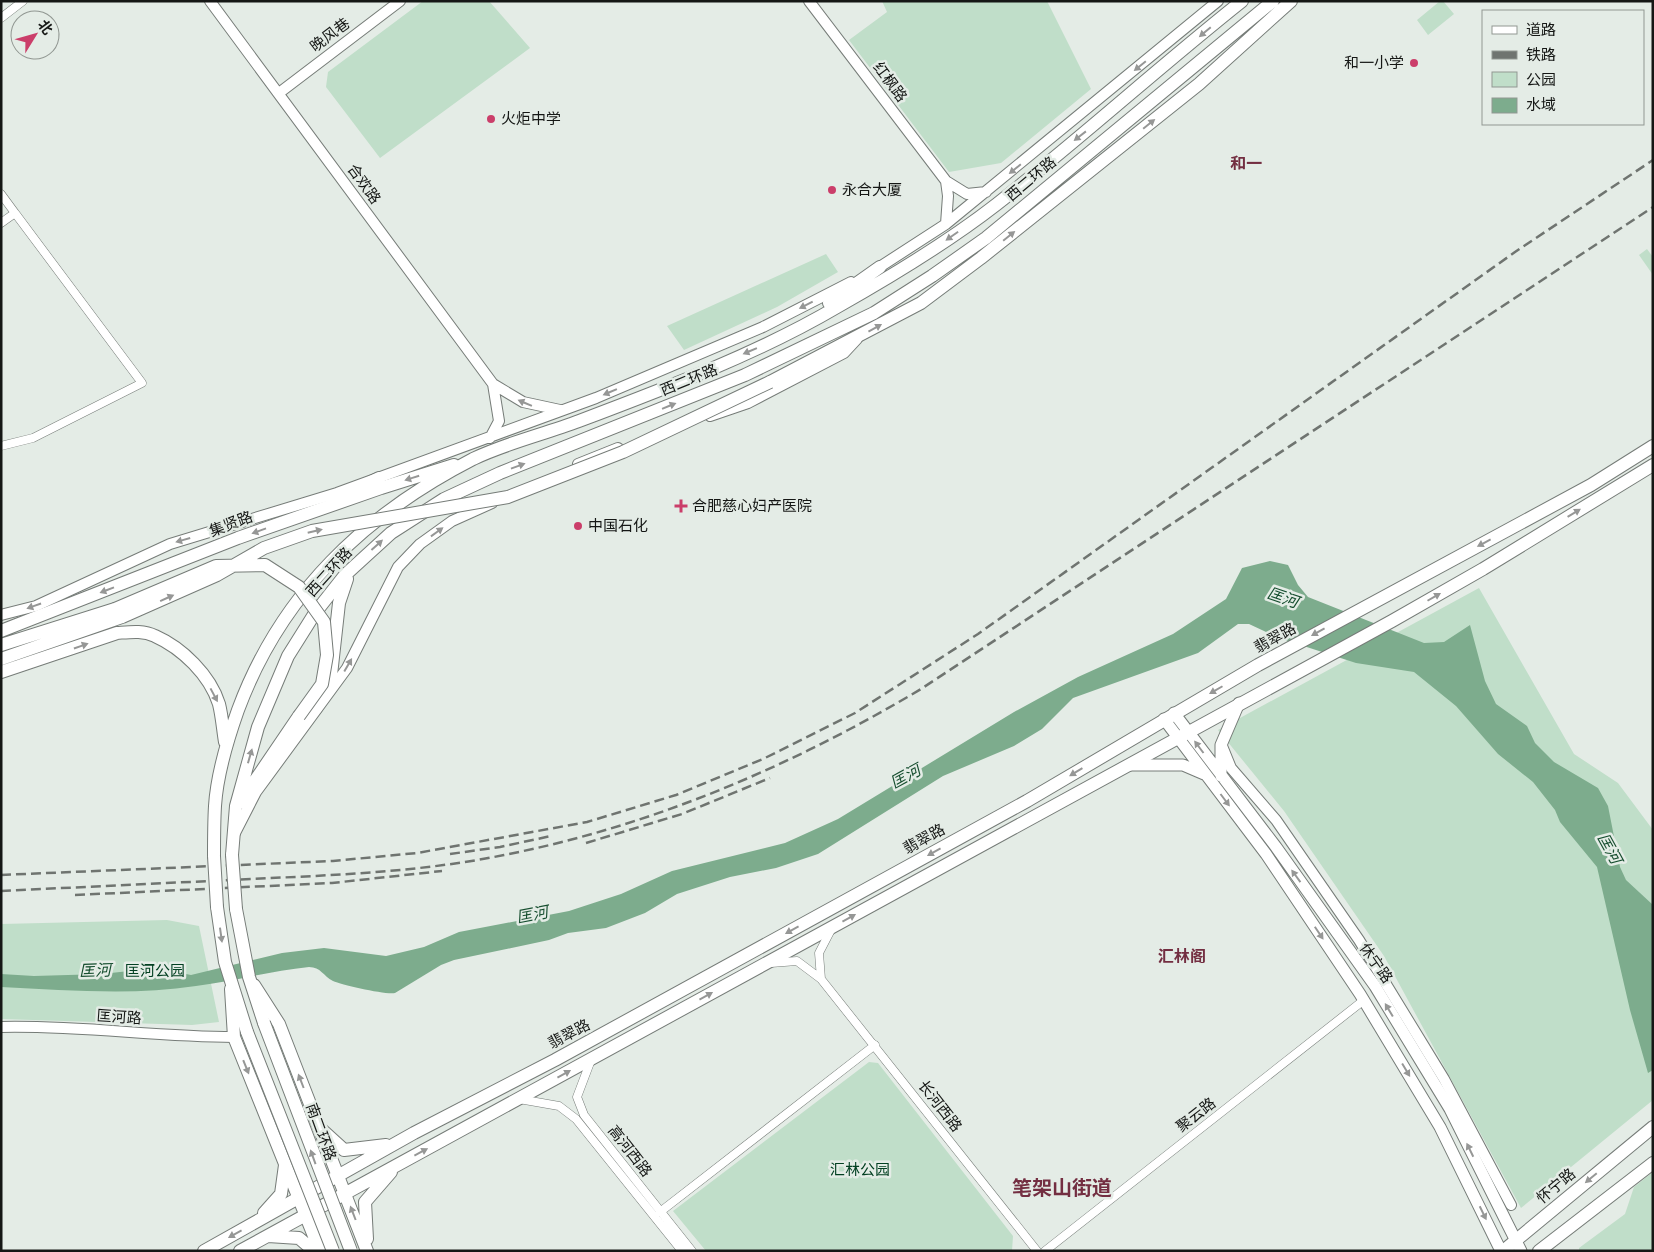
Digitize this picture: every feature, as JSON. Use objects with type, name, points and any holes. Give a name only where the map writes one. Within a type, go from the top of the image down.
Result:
[{"type":"main road","name":"西二环路","points":[[231,986],[225,962],[217,907],[214,856],[215,804],[226,747],[246,687],[263,654],[309,584],[333,557],[393,508],[475,458],[598,414],[781,338],[919,259],[995,206],[1242,1]]},
{"type":"main road","name":"西二环路","points":[[249,977],[236,909],[232,855],[239,798],[258,727],[288,656],[315,613],[352,569],[391,533],[444,499],[500,473],[745,375],[872,314],[932,276],[986,238],[1273,1]]},
{"type":"main road","points":[[1258,15],[1279,1]]},
{"type":"main road","name":"西二环路","points":[[770,382],[858,338],[921,303],[981,258],[1199,84],[1292,1]]},
{"type":"main road","points":[[781,338],[880,267]]},
{"type":"main road","points":[[1,659],[217,575],[264,548],[312,531],[508,497],[623,452],[770,382],[872,314]]},
{"type":"main road","name":"翡翠路","points":[[204,1251],[394,1144],[740,960],[1027,801],[1169,716],[1360,608],[1527,521],[1591,485],[1653,446]]},
{"type":"main road","name":"集贤路","points":[[1,631],[238,538],[475,458]]},
{"type":"main road","points":[[240,1251],[1392,621],[1483,569],[1653,465]]},
{"type":"main road","points":[[305,515],[380,478]]},
{"type":"main road","points":[[1,645],[119,613],[216,566],[265,565],[298,587],[324,622],[327,655],[322,684],[250,788],[234,836]]},
{"type":"main road","points":[[316,708],[331,674],[339,602],[343,585],[352,569]]},
{"type":"main road","points":[[1,672],[117,633],[137,632],[154,635],[182,652],[205,677],[218,703],[226,747]]},
{"type":"main road","points":[[1221,776],[1221,745],[1240,703]]},
{"type":"main road","name":"休宁路","points":[[1169,716],[1205,774],[1266,854],[1364,1000],[1440,1127],[1502,1251]]},
{"type":"main road","name":"休宁路","points":[[1182,735],[1221,776],[1276,847],[1375,986],[1450,1109],[1518,1246]]},
{"type":"main road","points":[[1125,766],[1144,764],[1183,765],[1205,774]]},
{"type":"main road","points":[[249,977],[279,1024],[368,1251]]},
{"type":"main road","name":"南二环路","points":[[249,977],[264,1023],[350,1251]]},
{"type":"main road","points":[[231,986],[247,1032],[333,1251]]},
{"type":"main road","points":[[231,986],[234,1037],[320,1251]]},
{"type":"main road","points":[[319,1127],[344,1150],[394,1144]]},
{"type":"main road","name":"怀宁路","points":[[1502,1251],[1518,1246],[1629,1146],[1653,1127]]},
{"type":"main road","points":[[1539,1251],[1653,1163]]},
{"type":"main road","points":[[257,1221],[281,1194],[286,1165]]},
{"type":"main road","points":[[368,1251],[365,1202],[396,1166]]},
{"type":"main road","points":[[268,1236],[299,1238],[314,1251]]},
{"type":"street","points":[[1,18],[23,1]]},
{"type":"street","name":"合欢路","points":[[210,1],[494,384]]},
{"type":"street","name":"晚风巷","points":[[278,94],[400,1]]},
{"type":"street","name":"红枫路","points":[[809,1],[946,181]]},
{"type":"street","points":[[1,615],[36,606],[170,544],[275,514],[380,478],[596,398],[763,327],[880,267],[946,224],[1218,1]]},
{"type":"street","points":[[946,181],[967,194],[987,192]]},
{"type":"street","points":[[946,181],[948,196],[946,224]]},
{"type":"street","points":[[1,194],[142,383],[33,438],[1,446]]},
{"type":"street","points":[[1,223],[15,213]]},
{"type":"street","points":[[234,836],[256,792],[347,668],[398,567],[420,544],[452,521],[597,455],[748,402],[844,353],[858,338]]},
{"type":"street","points":[[494,384],[523,402],[562,410]]},
{"type":"street","points":[[490,438],[499,420],[494,384]]},
{"type":"street","points":[[1221,745],[1231,768],[1276,820],[1359,940],[1444,1079],[1511,1205]]},
{"type":"street","points":[[820,979],[820,953],[832,927]]},
{"type":"street","name":"长河西路","points":[[767,963],[797,961],[820,979],[1037,1251]]},
{"type":"street","name":"聚云路","points":[[1045,1251],[1364,1000]]},
{"type":"street","name":"匡河路","points":[[1,1027],[96,1030],[174,1037],[234,1037]]},
{"type":"street","points":[[660,1212],[875,1046]]},
{"type":"street","name":"高河西路","points":[[592,1059],[577,1097],[584,1115],[692,1251]]},
{"type":"street","name":"高河西路","points":[[519,1099],[559,1106],[576,1119],[682,1251]]},
{"type":"green space","points":[[423,1],[489,1],[530,48],[380,158],[326,87],[328,72]]},
{"type":"green space","points":[[882,1],[1047,1],[1091,89],[1001,163],[949,172],[849,40],[887,12]]},
{"type":"green space","points":[[1440,1],[1443,1],[1454,14],[1428,35],[1417,20]]},
{"type":"green space","points":[[1647,249],[1653,257],[1653,275],[1639,255]]},
{"type":"green space","points":[[826,254],[838,272],[777,307],[684,350],[667,326]]},
{"type":"green space","points":[[1479,588],[1574,754],[1618,783],[1653,830],[1653,1100],[1521,1208],[1384,956],[1284,811],[1218,730]]},
{"type":"green space","name":"匡河公园","points":[[167,920],[199,926],[219,1022],[192,1025],[1,1019],[1,924]]},
{"type":"green space","name":"汇林公园","points":[[869,1062],[878,1063],[1013,1236],[1012,1251],[706,1251],[673,1211]]},
{"type":"green space","points":[[1653,1172],[1653,1251],[1579,1251],[1579,1248],[1625,1214],[1634,1187]]},
{"type":"water","name":"匡河","points":[[1270,561],[1288,565],[1298,585],[1308,597],[1424,643],[1444,642],[1470,625],[1485,681],[1496,704],[1527,726],[1535,743],[1554,762],[1598,788],[1608,806],[1620,867],[1626,880],[1653,905],[1653,1070],[1648,1073],[1630,1010],[1597,867],[1560,822],[1555,810],[1533,782],[1498,754],[1456,706],[1414,672],[1356,663],[1279,638],[1249,624],[1238,624],[1198,653],[1073,698],[1042,729],[1014,746],[943,776],[818,854],[776,868],[730,877],[677,894],[645,913],[606,928],[568,933],[549,940],[454,960],[441,965],[395,993],[374,991],[338,983],[313,967],[210,984],[148,991],[123,992],[1,987],[1,974],[34,976],[102,974],[156,968],[191,975],[282,953],[324,948],[386,956],[424,947],[459,932],[569,911],[621,894],[672,871],[785,843],[838,819],[1014,712],[1078,677],[1173,634],[1226,599],[1242,568]]},
{"type":"railway","points":[[1,875],[333,861],[417,853],[587,822],[676,795],[763,759],[855,713],[978,634],[1515,252],[1653,160]]},
{"type":"railway","points":[[1,891],[346,874],[410,869],[473,861],[559,843],[613,828],[720,790],[822,743],[921,689],[1653,207]]},
{"type":"railway","points":[[586,843],[682,814],[770,778]]},
{"type":"railway","points":[[450,854],[500,847],[551,836]]},
{"type":"railway","points":[[75,895],[332,883],[442,871]]},
{"type":"place","name":"和一小学","points":[[1414,63]]},
{"type":"place","name":"火炬中学","points":[[491,119]]},
{"type":"place","name":"永合大厦","points":[[832,190]]},
{"type":"place","name":"合肥慈心妇产医院","points":[[681,506]]},
{"type":"place","name":"中国石化","points":[[578,526]]},
{"type":"district","name":"和一","points":[[1246,163]]},
{"type":"district","name":"汇林阁","points":[[1182,956]]},
{"type":"district","name":"笔架山街道","points":[[1062,1188]]}]
